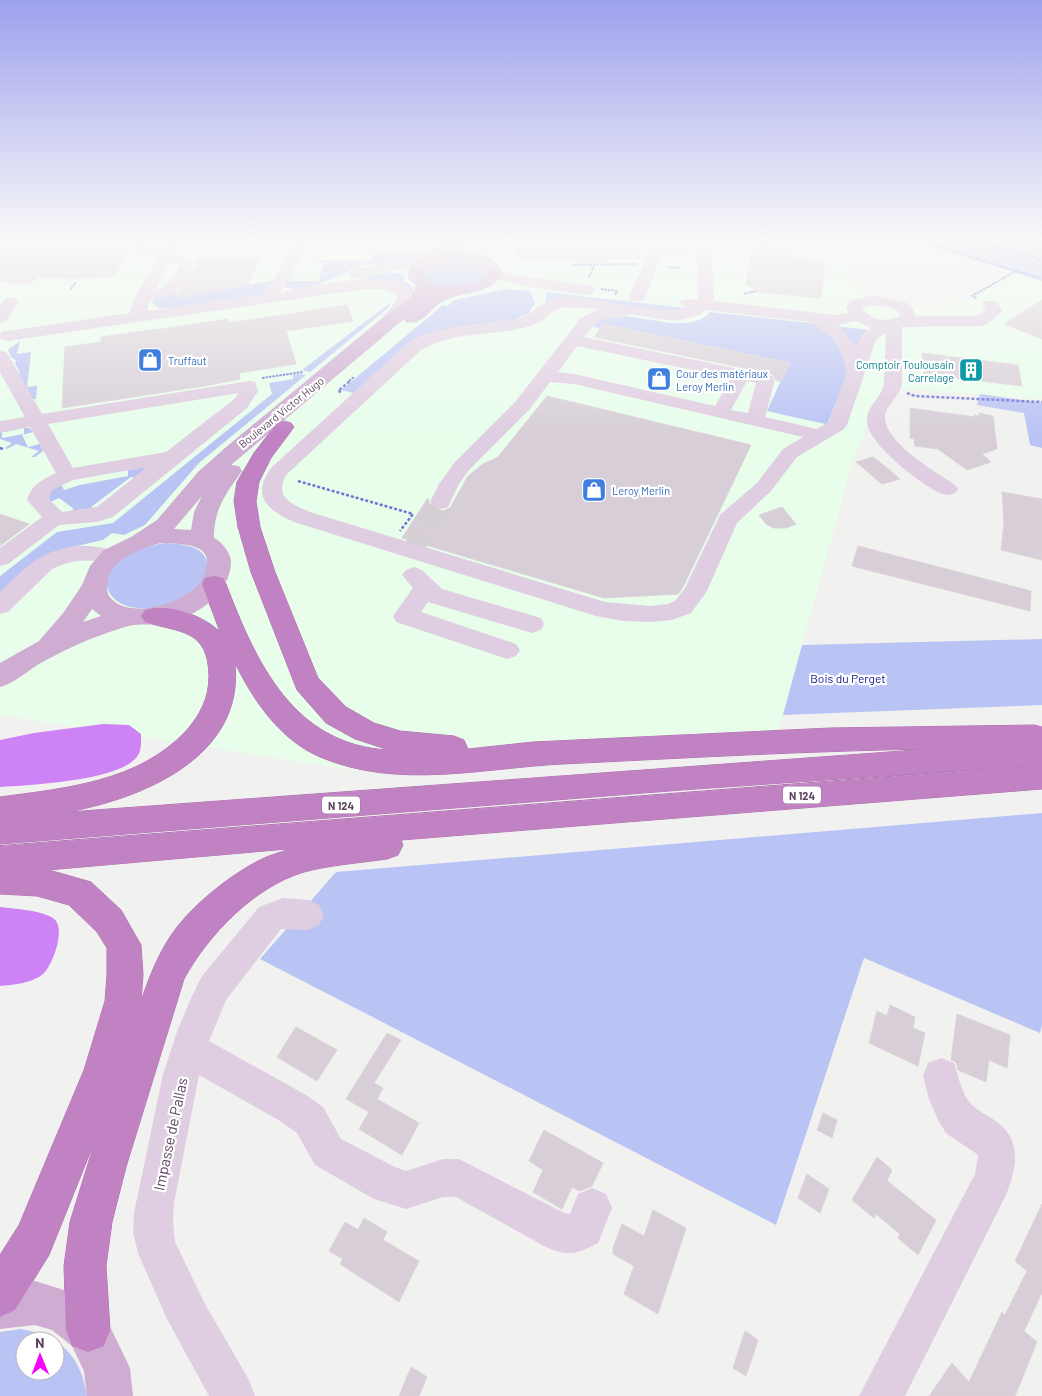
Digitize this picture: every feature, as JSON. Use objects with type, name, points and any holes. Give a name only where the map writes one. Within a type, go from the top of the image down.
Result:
[{"type":"highway","points":[[277,434],[261,457],[248,482],[245,501],[249,527],[262,572],[307,683],[336,715],[365,731],[400,742],[533,754]]},
{"type":"highway","points":[[214,584],[246,660],[272,702],[306,736],[328,748],[358,757],[397,764],[490,759],[533,754],[830,739],[1042,736]]},
{"type":"highway","points":[[0,810],[92,795],[138,780],[168,762],[194,743],[211,719],[222,696],[223,674],[220,656],[213,641],[203,630],[189,622],[142,617]]},
{"type":"highway","name":"N 124","points":[[0,831],[682,778],[1042,753]]},
{"type":"highway","name":"N 124","points":[[0,860],[903,786],[1042,777]]},
{"type":"highway","points":[[88,1330],[84,1266],[91,1222],[106,1168],[169,972],[184,945],[207,918],[238,892],[271,870],[305,858],[507,830],[562,815]]},
{"type":"highway","points":[[0,879],[37,881],[79,893],[109,920],[124,945],[125,975],[123,1001],[103,1071],[34,1240],[0,1295]]},
{"type":"main road","name":"Boulevard Victor Hugo","points":[[139,542],[165,525],[206,477],[232,452],[411,305]]},
{"type":"main road","name":"Boulevard Victor Hugo","points":[[202,541],[201,528],[205,513],[218,486],[234,468],[277,434],[427,305]]},
{"type":"main road","points":[[0,677],[42,652],[78,634],[142,617],[182,609],[195,602],[214,584],[219,574],[220,564],[218,555],[202,541],[172,536],[139,542],[111,557],[99,571],[94,586],[73,618],[42,652]]},
{"type":"main road","points":[[94,586],[96,597],[103,606],[114,613],[142,617]]},
{"type":"main road","points":[[0,1307],[35,1303],[64,1311],[88,1330],[107,1368],[110,1396]]},
{"type":"street","points":[[0,318],[9,305]]},
{"type":"street","points":[[136,318],[140,305]]},
{"type":"street","points":[[2,337],[220,305]]},
{"type":"street","points":[[388,323],[402,305]]},
{"type":"street","points":[[511,325],[531,315],[539,305]]},
{"type":"street","points":[[550,305],[527,322],[453,332],[430,338],[415,346],[278,472],[272,480],[272,494],[281,507],[302,517],[604,610],[650,614],[672,612],[683,607],[695,591],[728,520],[764,488],[790,453],[837,425],[868,338],[894,323],[908,318],[906,311],[898,305]]},
{"type":"street","points":[[603,305],[675,316],[690,314],[701,305]]},
{"type":"street","points":[[440,502],[449,484],[462,466],[508,422],[587,322],[603,313],[620,312],[677,320],[690,319],[702,313],[706,308],[701,305]]},
{"type":"street","points":[[702,305],[836,320],[858,316]]},
{"type":"street","points":[[856,305],[854,311],[858,316],[870,322],[894,323],[982,321],[995,311],[991,305]]},
{"type":"street","points":[[815,318],[830,327],[848,345],[852,353],[856,373]]},
{"type":"street","points":[[894,323],[892,389],[876,415],[876,425],[896,452],[910,464],[948,489]]},
{"type":"street","points":[[573,340],[766,380],[755,421]]},
{"type":"street","points":[[0,356],[67,475]]},
{"type":"street","points":[[720,413],[742,375]]},
{"type":"street","points":[[544,376],[574,379],[820,435]]},
{"type":"street","points":[[0,427],[250,386],[250,391],[240,404],[172,456],[105,512],[68,520],[55,518],[38,500],[38,496],[45,486],[67,475],[172,456]]},
{"type":"street","points":[[277,434],[298,436],[304,449]]},
{"type":"street","points":[[0,559],[55,518]]},
{"type":"street","points":[[0,606],[44,564],[52,559],[80,552],[96,553],[111,557]]},
{"type":"street","points":[[508,650],[405,616],[420,581],[434,595],[532,624]]},
{"type":"street","name":"Impasse de Pallas","points":[[233,1396],[171,1282],[154,1240],[154,1218],[158,1192],[171,1123],[189,1049],[199,1017],[214,988],[270,918],[282,913],[308,915]]},
{"type":"street","points":[[189,1049],[293,1108],[310,1120],[328,1152],[388,1185],[406,1190],[443,1178],[460,1178],[560,1233],[574,1234],[584,1229],[592,1208]]},
{"type":"street","points":[[881,1396],[992,1181],[999,1156],[996,1147],[989,1138],[959,1120],[944,1092],[941,1076]]},
{"type":"path","points":[[270,377],[300,372],[306,373]]},
{"type":"path","points":[[892,389],[915,396],[1042,402]]},
{"type":"path","points":[[298,481],[414,514],[401,531],[395,529]]},
{"type":"shaded area","points":[[0,305],[904,305],[931,314],[949,305],[1042,305],[1042,399],[883,387],[853,460],[774,747],[354,770],[0,715]]},
{"type":"shaded area","points":[[103,724],[129,725],[141,734],[140,751],[135,759],[124,766],[91,777],[71,781],[0,787],[0,740],[34,733]]},
{"type":"shaded area","points":[[0,907],[41,913],[53,918],[57,923],[59,937],[51,962],[44,973],[35,979],[23,983],[0,986]]},
{"type":"green space","points":[[155,305],[190,305],[171,308],[158,308]]},
{"type":"green space","points":[[387,305],[389,305],[310,372],[302,370]]},
{"type":"green space","points":[[443,305],[534,305],[528,314],[512,321],[429,335],[357,394],[341,390]]},
{"type":"green space","points":[[562,305],[660,305],[693,309],[682,314]]},
{"type":"green space","points":[[710,312],[820,324],[836,337],[849,369],[828,423],[825,424],[767,411],[789,363],[604,324],[600,329],[593,326],[601,317],[621,316],[681,323],[702,319]]},
{"type":"green space","points":[[833,326],[870,330],[858,361]]},
{"type":"green space","points":[[20,341],[17,354],[31,352],[27,387],[37,386],[36,399],[32,399],[18,374],[20,373],[15,363],[16,360],[12,358],[8,350]]},
{"type":"green space","points":[[293,375],[306,375],[199,463],[145,525],[124,535],[112,533],[103,540],[68,548],[0,599],[0,576],[57,532],[113,523],[272,394],[269,383],[293,379]]},
{"type":"green space","points":[[980,394],[1042,403],[1042,448],[1030,445],[1024,413],[977,405]]},
{"type":"green space","points":[[24,428],[29,428],[33,432],[22,435],[28,447],[40,444],[43,451],[35,457],[31,457],[39,451],[16,444],[7,449],[5,448],[12,443],[0,439],[0,433],[2,433],[2,438],[24,434]]},
{"type":"green space","points":[[146,467],[146,475],[140,479],[131,477],[91,507],[100,510],[65,515],[74,509],[59,498],[48,503],[48,493],[61,484],[64,490],[128,476],[128,470]]},
{"type":"green space","points":[[165,543],[192,547],[202,553],[206,558],[208,567],[207,577],[203,583],[178,600],[160,607],[130,607],[116,600],[111,595],[107,581],[114,566],[131,553]]},
{"type":"green space","name":"Bois du Perget","points":[[1042,639],[1042,705],[783,715],[802,645]]},
{"type":"green space","points":[[1042,813],[1042,1025],[1040,1033],[864,958],[776,1225],[260,959],[336,872]]},
{"type":"green space","points":[[21,1329],[30,1331],[15,1331],[15,1381],[65,1381],[65,1348],[80,1370],[87,1396],[0,1396],[0,1332]]},
{"type":"building","name":"Truffaut","points":[[346,305],[353,321],[286,331],[296,364],[239,373],[240,379],[210,385],[62,408],[65,347],[101,342],[101,337],[158,329],[158,332],[160,329],[228,319],[229,323]]},
{"type":"building","points":[[1034,305],[1042,305],[1042,339],[1004,324]]},
{"type":"building","points":[[604,324],[790,363],[781,381],[777,381],[772,374],[594,337]]},
{"type":"building","name":"Comptoir Toulousain Carrelage","points":[[922,353],[1018,365],[1022,386],[924,374]]},
{"type":"building","name":"Leroy Merlin","points":[[547,396],[751,445],[678,594],[604,598],[402,538],[427,499],[429,499],[433,509],[442,511],[450,508],[468,476],[483,464],[498,457]]},
{"type":"building","points":[[910,408],[975,417],[974,415],[979,416],[979,413],[993,416],[997,449],[982,454],[991,462],[967,470],[938,449],[915,446],[914,439],[910,438]]},
{"type":"building","points":[[873,457],[900,479],[882,484],[856,462]]},
{"type":"building","points":[[1002,492],[1042,499],[1042,560],[1001,550],[1004,522]]},
{"type":"building","points":[[782,507],[796,524],[786,528],[774,528],[766,524],[759,515]]},
{"type":"building","points":[[0,514],[29,524],[0,546]]},
{"type":"building","points":[[858,546],[1031,591],[1030,611],[852,566]]},
{"type":"building","points":[[890,1005],[915,1017],[913,1028],[925,1033],[918,1066],[869,1043],[877,1011],[887,1016]]},
{"type":"building","points":[[957,1014],[1010,1035],[1007,1068],[989,1060],[986,1082],[958,1070],[956,1062],[951,1060]]},
{"type":"building","points":[[296,1027],[337,1050],[317,1081],[277,1057]]},
{"type":"building","points":[[387,1033],[401,1040],[374,1083],[383,1088],[377,1099],[419,1123],[402,1155],[359,1129],[369,1112],[346,1099]]},
{"type":"building","points":[[823,1113],[837,1120],[832,1138],[817,1130]]},
{"type":"building","points":[[544,1130],[603,1163],[592,1186],[579,1191],[572,1187],[562,1209],[533,1192],[543,1170],[529,1161]]},
{"type":"building","points":[[877,1157],[892,1170],[887,1181],[936,1220],[918,1255],[898,1238],[900,1234],[876,1214],[874,1218],[852,1200]]},
{"type":"building","points":[[807,1174],[829,1189],[820,1213],[798,1198]]},
{"type":"building","points":[[1042,1204],[1042,1293],[1024,1331],[1037,1342],[1015,1396],[929,1396],[952,1363],[969,1382],[1002,1312],[1005,1315],[1027,1271],[1015,1261]]},
{"type":"building","points":[[653,1210],[686,1228],[658,1314],[624,1294],[634,1266],[613,1254],[613,1248],[622,1224],[644,1236]]},
{"type":"building","points":[[364,1218],[387,1232],[383,1240],[419,1261],[399,1302],[340,1264],[343,1259],[329,1251],[345,1222],[358,1230]]},
{"type":"building","points":[[745,1331],[758,1340],[746,1376],[733,1368]]},
{"type":"building","points":[[411,1367],[427,1377],[419,1396],[399,1396]]},
{"type":"tunnel","points":[[412,551],[441,502]]},
{"type":"place","name":"Truffaut","points":[[150,360]]},
{"type":"place","name":"Comptoir Toulousain Carrelage","points":[[971,370]]},
{"type":"place","name":"Cour des matériaux Leroy Merlin","points":[[659,379]]},
{"type":"place","name":"Leroy Merlin","points":[[594,490]]}]
